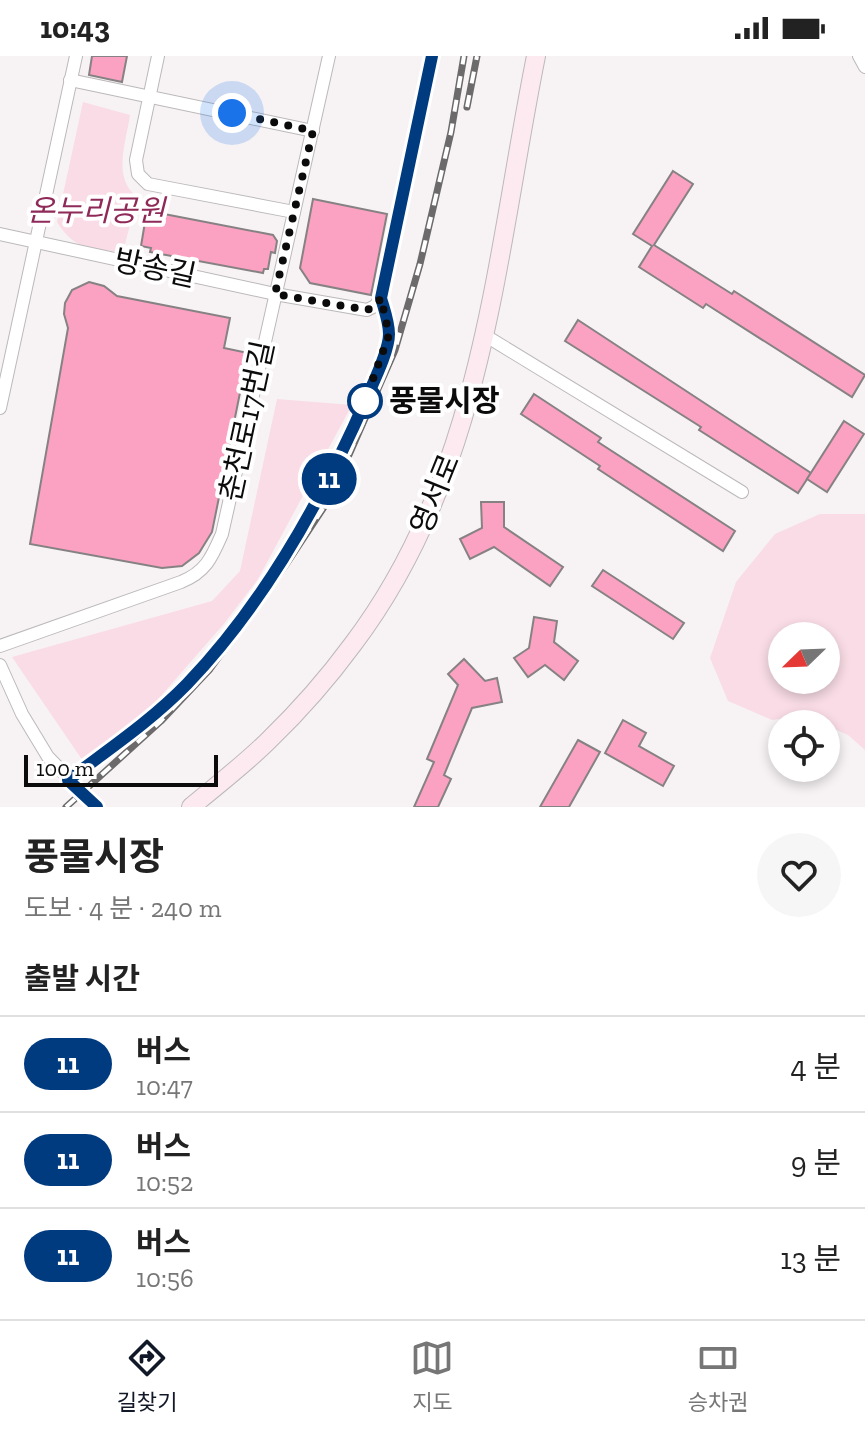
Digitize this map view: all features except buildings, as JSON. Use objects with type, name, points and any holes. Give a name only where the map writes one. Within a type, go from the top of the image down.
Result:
[{"type":"street","points":[[0,408],[76,56]]},
{"type":"street","points":[[158,56],[136,160],[138,174],[148,184],[294,212]]},
{"type":"street","name":"춘천로17번길","points":[[0,646],[181,582],[209,564],[222,534],[329,56]]},
{"type":"street","points":[[68,780],[158,712],[218,648],[264,586],[339,460],[377,373],[389,335],[381,298],[432,56]]},
{"type":"street","name":"영서로","points":[[191,807],[269,741],[334,667],[374,613],[411,552],[441,484],[463,420],[486,336],[536,56]]},
{"type":"street","points":[[859,56],[865,67]]},
{"type":"street","points":[[70,80],[313,131]]},
{"type":"street","name":"방송길","points":[[0,234],[275,294]]},
{"type":"street","points":[[275,294],[367,310],[381,298]]},
{"type":"street","points":[[486,336],[742,492]]},
{"type":"street","points":[[0,665],[22,714],[48,757],[97,807]]},
{"type":"green space","name":"온누리공원","points":[[83,102],[130,115],[123,170],[129,189],[137,197],[123,252],[78,244],[57,222]]},
{"type":"green space","points":[[277,399],[352,405],[258,579],[223,625],[125,737],[85,764],[12,657],[212,601],[240,571]]},
{"type":"green space","points":[[820,514],[865,514],[865,750],[840,732],[840,710],[768,710],[768,718],[728,701],[710,658],[736,582],[775,534]]},
{"type":"railway","points":[[66,807],[161,721],[210,669],[330,498],[395,350],[420,264],[451,132],[464,56]]},
{"type":"railway","points":[[467,107],[477,56]]},
{"type":"bus line","name":"11","points":[[97,807],[68,780],[158,712],[218,648],[264,586],[339,460],[377,373],[389,335],[381,298],[432,56]]},
{"type":"place","name":"풍물시장","points":[[365,401]]},
{"type":"route","points":[[232,113],[313,131],[275,294],[367,310],[381,298],[389,335],[365,401]]}]
